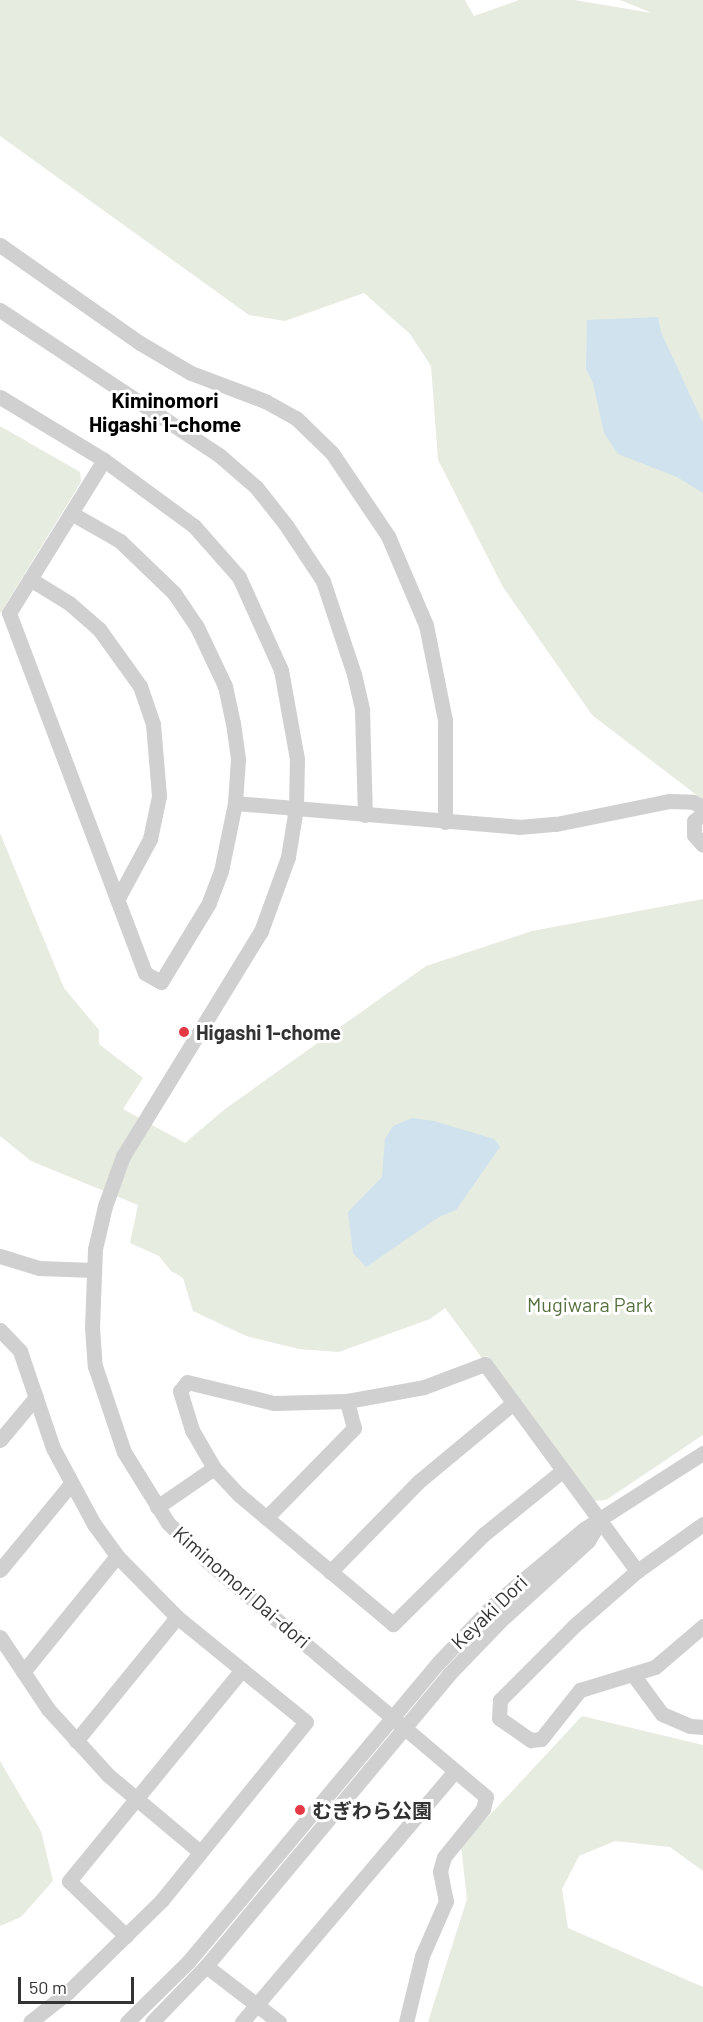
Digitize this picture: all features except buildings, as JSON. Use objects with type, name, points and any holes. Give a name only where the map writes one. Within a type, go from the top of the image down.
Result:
[{"type":"street","points":[[0,244],[92,312],[160,355],[191,373],[265,401],[296,418],[332,453],[388,536],[426,625],[445,720],[445,822]]},
{"type":"street","points":[[0,310],[219,455],[256,487],[286,525],[323,581],[354,674],[362,710],[365,815]]},
{"type":"street","name":"Kiminomori Dai-dori","points":[[0,397],[104,460],[194,526],[239,577],[282,670],[297,759],[296,808],[288,857],[261,931],[123,1156],[105,1206],[93,1270],[92,1327],[103,1396],[124,1452],[157,1507],[207,1561],[486,1797],[483,1809],[444,1857],[440,1871],[446,1901],[422,1956],[406,2022]]},
{"type":"street","points":[[71,513],[120,541],[150,567],[174,593],[197,627],[225,686],[238,759],[235,803],[221,871],[209,903],[161,982],[144,973],[9,613],[30,579],[71,513],[104,460]]},
{"type":"street","points":[[30,579],[69,603],[99,629],[140,686],[153,724],[159,796],[150,838],[117,900]]},
{"type":"street","points":[[235,803],[519,827],[556,824],[669,801],[698,811],[694,835],[703,845]]},
{"type":"street","points":[[0,1256],[39,1268],[93,1270]]},
{"type":"street","points":[[0,1330],[20,1351],[53,1448],[71,1484],[117,1556],[177,1617],[306,1722],[162,1900],[68,1992],[30,2022]]},
{"type":"street","points":[[562,1471],[483,1535],[393,1624],[266,1518],[214,1468],[185,1410],[180,1391],[187,1382],[274,1404],[347,1401],[424,1387],[485,1364],[562,1471],[599,1523],[637,1571]]},
{"type":"street","points":[[0,1440],[36,1396]]},
{"type":"street","points":[[266,1518],[354,1428],[347,1401]]},
{"type":"street","points":[[330,1572],[418,1482],[513,1403]]},
{"type":"street","name":"Keyaki Dori","points":[[393,1717],[491,1607],[585,1529],[599,1523],[703,1453]]},
{"type":"street","points":[[157,1507],[214,1468]]},
{"type":"street","points":[[0,1570],[71,1484]]},
{"type":"street","name":"Keyaki Dori","points":[[405,1728],[449,1674],[501,1620],[588,1541],[599,1523]]},
{"type":"street","points":[[703,1524],[637,1571],[500,1700],[499,1718],[531,1740],[541,1739],[580,1690],[634,1676],[655,1667],[703,1626]]},
{"type":"street","points":[[23,1672],[117,1556]]},
{"type":"street","points":[[76,1741],[177,1617]]},
{"type":"street","points":[[0,1637],[23,1672],[76,1741],[135,1798],[200,1851]]},
{"type":"street","points":[[126,1936],[69,1881],[242,1670]]},
{"type":"street","points":[[634,1676],[662,1714],[690,1726],[703,1727]]},
{"type":"street","points":[[127,2022],[188,1962],[393,1717]]},
{"type":"street","points":[[152,2022],[206,1966],[405,1728]]},
{"type":"street","points":[[242,2022],[455,1771]]},
{"type":"street","points":[[206,1966],[279,2022]]},
{"type":"green space","points":[[0,0],[465,0],[474,16],[519,0],[574,0],[652,13],[620,0],[703,0],[703,800],[592,715],[503,587],[438,460],[431,366],[410,334],[364,293],[285,321],[249,315],[0,136]]},
{"type":"green space","points":[[0,426],[80,472],[81,482],[0,614]]},
{"type":"green space","name":"Mugiwara Park","points":[[0,833],[64,988],[99,1030],[99,1044],[143,1078],[123,1109],[185,1143],[225,1109],[426,966],[532,931],[703,899],[703,1435],[606,1500],[593,1501],[488,1356],[482,1358],[445,1308],[430,1319],[339,1352],[299,1349],[246,1336],[193,1311],[183,1278],[171,1271],[159,1256],[130,1243],[138,1205],[31,1161],[0,1136]]},
{"type":"green space","points":[[582,1716],[703,1745],[703,1871],[670,1847],[615,1841],[579,1856],[562,1889],[568,1928],[703,1987],[703,2022],[428,2022],[467,1899],[461,1846]]},
{"type":"green space","points":[[0,1761],[41,1831],[53,1881],[21,1917],[0,1926]]},
{"type":"water","points":[[658,317],[661,332],[703,423],[703,493],[677,477],[618,454],[604,433],[593,383],[586,369],[587,320]]},
{"type":"water","points":[[412,1118],[434,1121],[494,1139],[500,1147],[456,1210],[439,1217],[366,1267],[353,1253],[348,1212],[382,1177],[385,1139],[393,1126]]},
{"type":"place","name":"Higashi 1-chome","points":[[184,1032]]},
{"type":"place","name":"むぎわら公園","points":[[300,1810]]},
{"type":"district","name":"Kiminomori Higashi 1-chome","points":[[165,412]]}]
